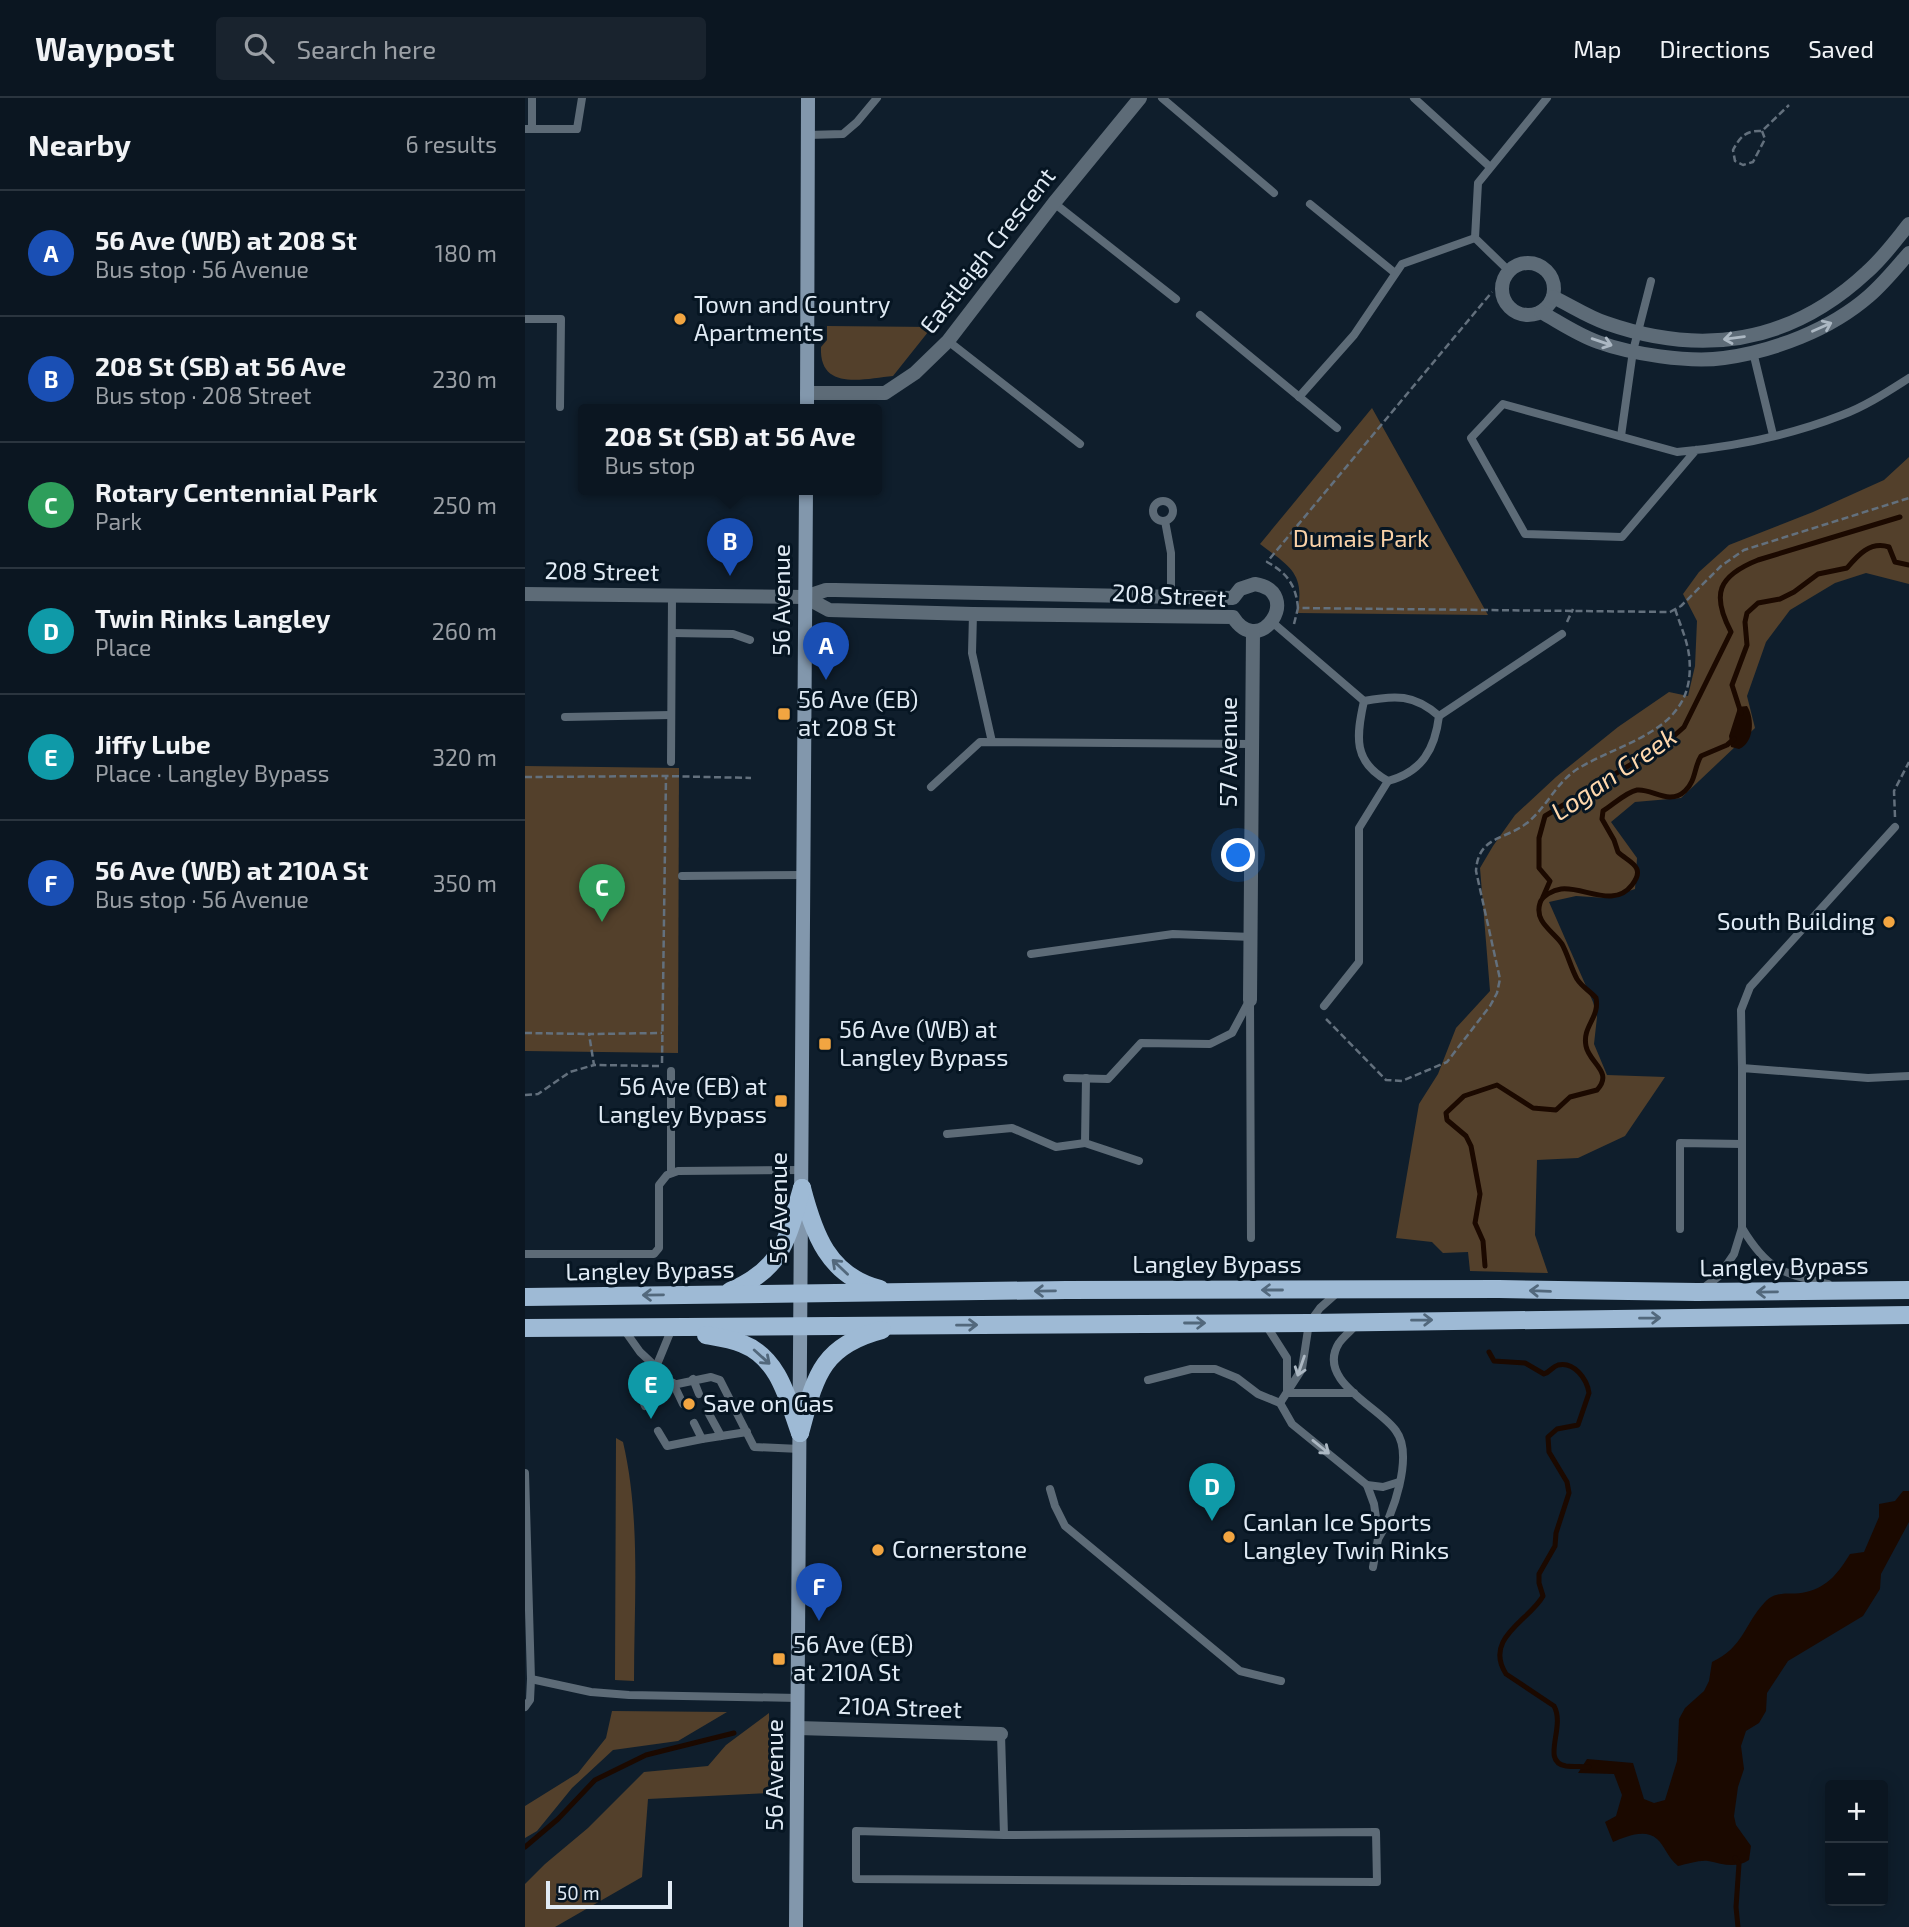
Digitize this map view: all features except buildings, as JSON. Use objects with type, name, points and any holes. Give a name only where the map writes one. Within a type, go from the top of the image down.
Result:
[{"type":"main road","points":[[807,404],[809,98]]},
{"type":"main road","name":"56 Avenue","points":[[796,1927],[806,495]]},
{"type":"main road","points":[[802,1179],[812,1227],[819,1243],[835,1263],[851,1278],[867,1286],[900,1294]]},
{"type":"main road","points":[[721,1295],[748,1284],[770,1267],[787,1235],[802,1179]]},
{"type":"main road","name":"Langley Bypass","points":[[525,1297],[1066,1290],[1909,1290]]},
{"type":"main road","name":"Langley Bypass","points":[[525,1328],[1309,1323],[1909,1315]]},
{"type":"main road","points":[[800,1441],[813,1385],[822,1366],[835,1353],[872,1333],[899,1325]]},
{"type":"main road","points":[[674,1328],[745,1344],[763,1355],[781,1382],[800,1441]]},
{"type":"street","name":"Eastleigh Crescent","points":[[807,393],[885,393],[915,373],[948,341],[1134,100]]},
{"type":"street","points":[[1553,297],[1603,322],[1669,340],[1749,337],[1788,326],[1850,288],[1869,271],[1909,224]]},
{"type":"street","points":[[1541,312],[1596,341],[1633,351],[1667,357],[1721,359],[1753,352],[1832,323],[1867,298],[1909,253]]},
{"type":"street","points":[[1524,263],[1541,266],[1552,279],[1553,297],[1541,312],[1527,316],[1518,314],[1505,303],[1501,286],[1509,271],[1524,263]]},
{"type":"street","name":"208 Street","points":[[525,594],[805,597],[826,590],[1233,598],[1244,586],[1260,585],[1271,591],[1277,609],[1272,622],[1253,631],[1240,626],[1233,617],[829,610],[805,597]]},
{"type":"street","name":"57 Avenue","points":[[1249,1000],[1252,937],[1253,631]]},
{"type":"street","name":"210A Street","points":[[798,1728],[1001,1734]]},
{"type":"lane","points":[[532,98],[528,129],[577,129],[582,98]]},
{"type":"lane","points":[[808,135],[843,134],[877,98]]},
{"type":"lane","points":[[1162,98],[1274,193]]},
{"type":"lane","points":[[1414,98],[1490,167]]},
{"type":"lane","points":[[1509,271],[1475,238],[1478,183],[1547,98]]},
{"type":"lane","points":[[1054,202],[1176,299]]},
{"type":"lane","points":[[1310,204],[1395,273]]},
{"type":"lane","points":[[1299,397],[1354,335],[1402,264],[1475,238]]},
{"type":"lane","points":[[1621,436],[1633,351],[1651,281]]},
{"type":"lane","points":[[1200,315],[1337,428]]},
{"type":"lane","points":[[525,319],[562,318],[560,407]]},
{"type":"lane","points":[[948,341],[1080,444]]},
{"type":"lane","points":[[1753,352],[1773,435]]},
{"type":"lane","points":[[1696,450],[1622,537],[1525,534],[1471,438],[1503,404],[1677,452],[1696,450],[1716,449],[1841,416],[1909,378]]},
{"type":"lane","points":[[1165,521],[1171,553],[1171,597]]},
{"type":"lane","points":[[671,762],[672,596]]},
{"type":"lane","points":[[973,614],[972,653],[992,741]]},
{"type":"lane","points":[[1272,622],[1364,701]]},
{"type":"lane","points":[[672,633],[733,634],[750,640]]},
{"type":"lane","points":[[1324,1006],[1359,962],[1359,828],[1388,781],[1405,777],[1431,750],[1439,716],[1562,635]]},
{"type":"lane","points":[[1364,701],[1385,697],[1411,698],[1426,704],[1439,716]]},
{"type":"lane","points":[[1364,701],[1360,722],[1360,749],[1366,766],[1388,781]]},
{"type":"lane","points":[[565,718],[671,715]]},
{"type":"lane","points":[[931,787],[980,742],[1252,744]]},
{"type":"lane","points":[[1697,1292],[1719,1276],[1734,1254],[1742,1228],[1741,1010],[1750,986],[1895,827]]},
{"type":"lane","points":[[682,876],[804,876]]},
{"type":"lane","points":[[1031,954],[1173,934],[1252,937]]},
{"type":"lane","points":[[1067,1078],[1108,1079],[1141,1043],[1210,1044],[1232,1033],[1249,1000]]},
{"type":"lane","points":[[1249,1000],[1251,1238]]},
{"type":"lane","points":[[1742,1068],[1868,1078],[1909,1076]]},
{"type":"lane","points":[[671,1071],[671,1173]]},
{"type":"lane","points":[[1085,1143],[1086,1079]]},
{"type":"lane","points":[[947,1134],[1012,1128],[1056,1147],[1085,1143],[1139,1161]]},
{"type":"lane","points":[[1681,1229],[1680,1143],[1742,1144]]},
{"type":"lane","points":[[525,1254],[654,1254],[659,1248],[659,1185],[671,1173],[678,1171],[802,1179]]},
{"type":"lane","points":[[1742,1228],[1753,1247],[1770,1265],[1797,1278],[1855,1291]]},
{"type":"lane","points":[[1280,1404],[1302,1369],[1309,1323],[1320,1308],[1341,1289]]},
{"type":"lane","points":[[1360,1321],[1338,1345],[1335,1359],[1337,1375],[1396,1431],[1404,1460],[1386,1526],[1378,1539]]},
{"type":"lane","points":[[1264,1322],[1287,1358],[1287,1393]]},
{"type":"lane","points":[[623,1328],[640,1352],[656,1367]]},
{"type":"lane","points":[[658,1387],[656,1367],[674,1328]]},
{"type":"lane","points":[[1148,1380],[1191,1369],[1215,1369],[1237,1378],[1258,1394],[1280,1404],[1292,1424],[1367,1485],[1374,1504],[1378,1539],[1373,1567]]},
{"type":"lane","points":[[645,1406],[639,1392],[711,1377],[720,1380],[754,1447],[800,1441]]},
{"type":"lane","points":[[692,1379],[699,1394]]},
{"type":"lane","points":[[673,1383],[683,1404]]},
{"type":"lane","points":[[1287,1393],[1353,1393]]},
{"type":"lane","points":[[709,1414],[721,1436]]},
{"type":"lane","points":[[694,1423],[702,1439]]},
{"type":"lane","points":[[658,1431],[667,1446],[747,1432]]},
{"type":"lane","points":[[525,1473],[531,1679],[530,1700],[525,1707]]},
{"type":"lane","points":[[1367,1485],[1383,1487],[1399,1482]]},
{"type":"lane","points":[[1050,1489],[1065,1526],[1240,1671],[1281,1681]]},
{"type":"lane","points":[[531,1679],[604,1693],[798,1698]]},
{"type":"lane","points":[[1001,1734],[1004,1835]]},
{"type":"lane","points":[[856,1831],[1004,1835],[1376,1832],[1377,1882],[856,1879],[856,1831]]},
{"type":"path","points":[[1762,131],[1765,139],[1753,162],[1743,165],[1735,161],[1733,150],[1740,138],[1751,130],[1762,131],[1789,105]]},
{"type":"path","points":[[1286,635],[1293,628],[1298,608],[1297,592],[1289,578],[1267,562],[1492,292]]},
{"type":"path","points":[[1298,608],[1670,612],[1681,606],[1721,566],[1744,550],[1909,498]]},
{"type":"path","points":[[1324,1006],[1325,1017],[1386,1080],[1402,1081],[1447,1062],[1490,1006],[1500,983],[1476,871],[1479,855],[1489,843],[1527,823],[1578,768],[1646,737],[1675,713],[1687,690],[1690,676],[1689,654],[1675,609]]},
{"type":"path","points":[[1895,827],[1894,791],[1909,762]]},
{"type":"path","points":[[525,1095],[538,1094],[570,1072],[594,1065],[662,1066],[666,776]]},
{"type":"path","points":[[525,777],[751,778]]},
{"type":"path","points":[[525,1033],[662,1033]]},
{"type":"path","points":[[589,1034],[594,1065]]},
{"type":"green space","points":[[827,326],[932,327],[893,376],[857,380],[835,376],[827,371],[822,361],[821,347],[827,340]]},
{"type":"green space","name":"Dumais Park","points":[[1372,408],[1488,615],[1297,613],[1297,579],[1287,565],[1260,544]]},
{"type":"green space","points":[[1909,457],[1909,584],[1866,573],[1835,583],[1790,610],[1766,642],[1747,696],[1755,728],[1681,798],[1635,802],[1611,822],[1637,858],[1635,889],[1607,898],[1576,896],[1549,902],[1593,1002],[1597,1017],[1594,1044],[1607,1075],[1665,1077],[1625,1136],[1578,1158],[1537,1160],[1535,1235],[1548,1273],[1470,1271],[1468,1252],[1443,1253],[1432,1242],[1396,1238],[1419,1104],[1438,1074],[1456,1028],[1490,991],[1480,868],[1493,846],[1515,815],[1556,777],[1618,727],[1669,692],[1688,696],[1695,666],[1697,621],[1683,594],[1699,572],[1729,545],[1884,480]]},
{"type":"green space","points":[[525,766],[679,768],[678,1053],[525,1051]]},
{"type":"green space","points":[[616,1438],[623,1442],[632,1501],[635,1561],[634,1681],[615,1680]]},
{"type":"green space","points":[[612,1711],[727,1712],[678,1741],[613,1750],[572,1788],[537,1831],[525,1838],[525,1806],[578,1773],[606,1738]]},
{"type":"green space","points":[[769,1713],[770,1793],[648,1799],[642,1877],[555,1927],[525,1927],[525,1884],[588,1828],[644,1772],[708,1766],[726,1745]]},
{"type":"shaded area","points":[[1747,706],[1752,724],[1748,742],[1739,749],[1731,747],[1729,736],[1738,707]]},
{"type":"shaded area","points":[[1903,1491],[1909,1491],[1909,1522],[1881,1574],[1880,1589],[1863,1616],[1788,1661],[1767,1693],[1766,1711],[1759,1723],[1746,1731],[1741,1746],[1744,1769],[1738,1787],[1734,1816],[1736,1825],[1751,1846],[1749,1860],[1734,1865],[1705,1861],[1678,1866],[1660,1842],[1647,1834],[1635,1834],[1613,1842],[1605,1822],[1616,1816],[1622,1795],[1614,1774],[1578,1773],[1587,1759],[1633,1763],[1644,1799],[1654,1803],[1665,1800],[1677,1761],[1679,1719],[1685,1708],[1704,1691],[1709,1681],[1712,1662],[1731,1649],[1758,1610],[1770,1598],[1780,1594],[1814,1590],[1837,1573],[1850,1554],[1864,1552],[1879,1517],[1879,1504],[1895,1501]]},
{"type":"waterway","name":"Logan Creek","points":[[1543,897],[1550,881],[1539,868],[1539,838],[1545,816],[1665,744],[1684,727],[1731,632],[1720,597],[1727,580],[1758,560],[1900,517]]},
{"type":"waterway","points":[[1741,713],[1732,685],[1747,645],[1747,613],[1758,603],[1780,599],[1818,574],[1847,568],[1860,554],[1876,546],[1889,547],[1895,562],[1909,565]]},
{"type":"waterway","points":[[1485,1266],[1483,1241],[1475,1223],[1480,1194],[1471,1146],[1466,1136],[1447,1120],[1446,1113],[1464,1096],[1497,1085],[1533,1108],[1556,1110],[1570,1097],[1597,1090],[1603,1078],[1588,1052],[1585,1039],[1596,1011],[1596,998],[1577,979],[1562,944],[1542,921],[1539,910],[1541,900],[1561,889],[1607,896],[1625,892],[1636,879],[1637,869],[1618,852],[1602,819],[1603,811],[1637,790],[1667,797],[1679,795],[1691,783],[1701,756],[1727,745],[1734,739]]},
{"type":"waterway","name":"Logan Creek","points":[[1489,1352],[1494,1361],[1525,1363],[1544,1374],[1564,1364],[1579,1372],[1588,1388],[1589,1393],[1578,1425],[1557,1429],[1548,1437],[1549,1452],[1567,1482],[1569,1493],[1556,1533],[1555,1546],[1539,1574],[1543,1596],[1504,1640],[1500,1661],[1506,1674],[1554,1706],[1557,1714],[1554,1751],[1559,1763],[1589,1767]]},
{"type":"waterway","points":[[525,1847],[558,1819],[595,1780],[646,1755],[734,1733]]},
{"type":"waterway","name":"Logan Creek","points":[[1735,1858],[1739,1864],[1736,1907],[1738,1927]]},
{"type":"place","name":"Town and Country Apartments","points":[[680,319]]},
{"type":"place","name":"208 St (SB) at 56 Ave","points":[[730,576]]},
{"type":"place","name":"56 Ave (WB) at 208 St","points":[[826,680]]},
{"type":"place","name":"56 Ave (EB) at 208 St","points":[[784,714]]},
{"type":"place","name":"Rotary Centennial Park","points":[[602,922]]},
{"type":"place","name":"South Building","points":[[1889,922]]},
{"type":"place","name":"56 Ave (WB) at Langley Bypass","points":[[825,1044]]},
{"type":"place","name":"56 Ave (EB) at Langley Bypass","points":[[781,1101]]},
{"type":"place","name":"Save on Gas","points":[[689,1404]]},
{"type":"place","name":"Jiffy Lube","points":[[651,1419]]},
{"type":"place","name":"Twin Rinks Langley","points":[[1212,1521]]},
{"type":"place","name":"Canlan Ice Sports Langley Twin Rinks","points":[[1229,1537]]},
{"type":"place","name":"Cornerstone","points":[[878,1550]]},
{"type":"place","name":"56 Ave (WB) at 210A St","points":[[819,1621]]},
{"type":"place","name":"56 Ave (EB) at 210A St","points":[[779,1659]]}]
